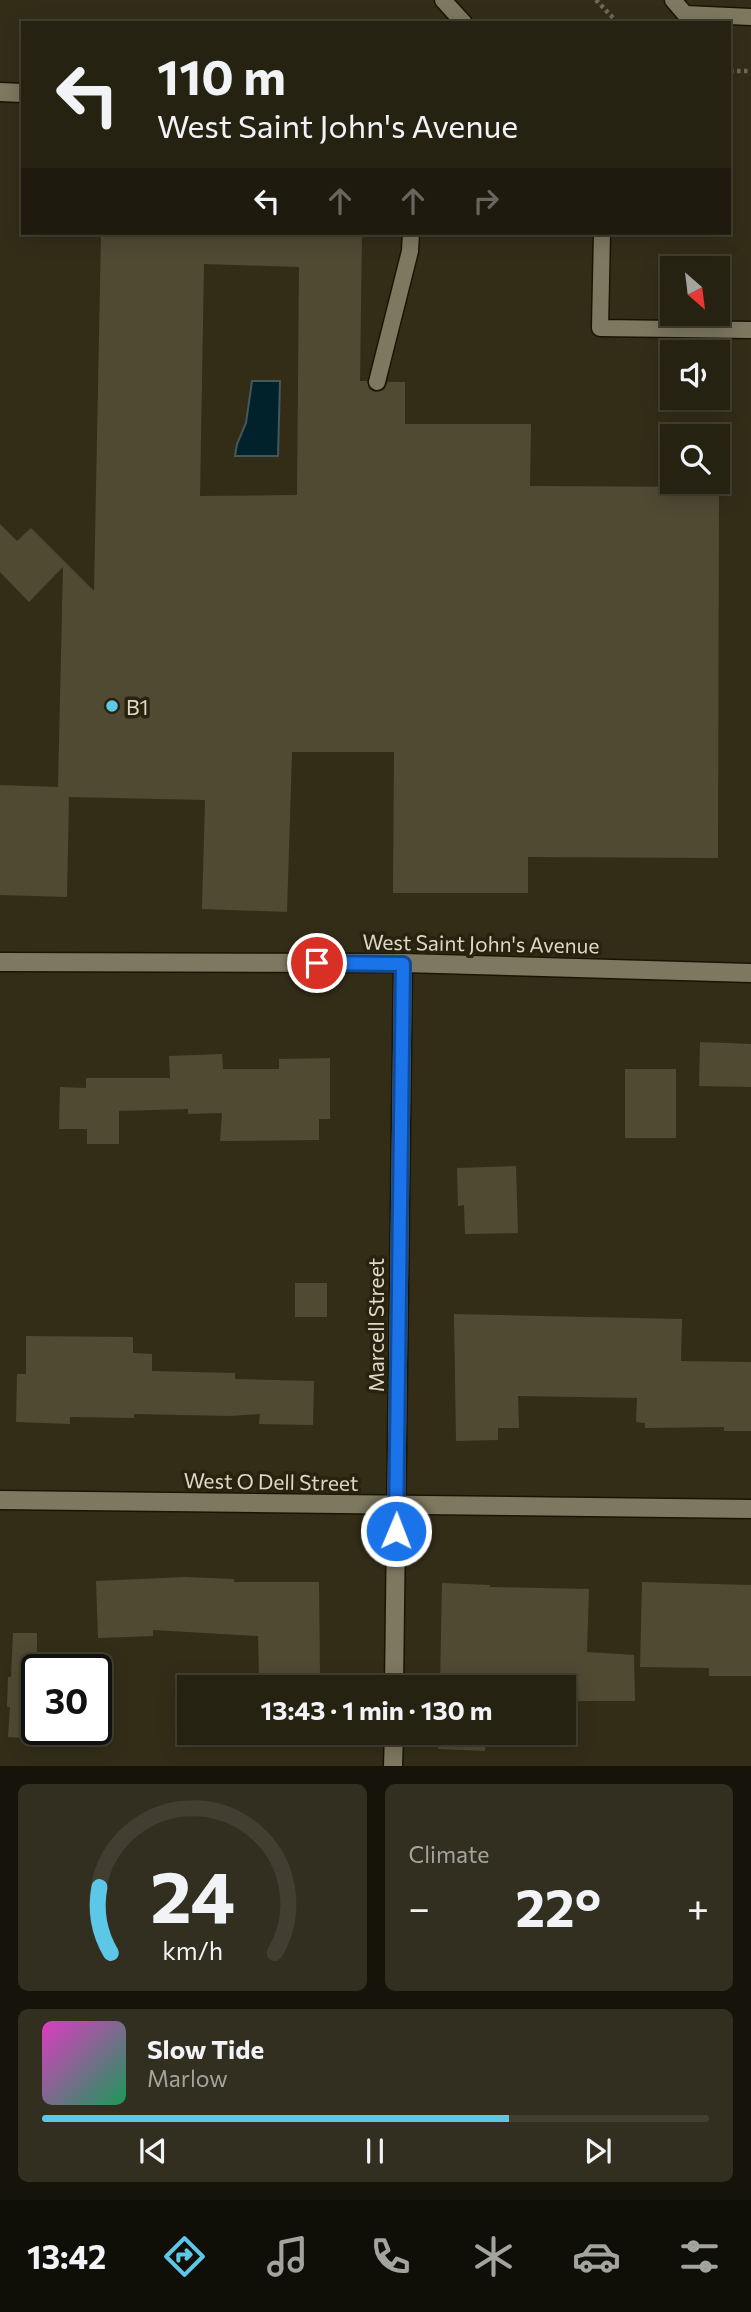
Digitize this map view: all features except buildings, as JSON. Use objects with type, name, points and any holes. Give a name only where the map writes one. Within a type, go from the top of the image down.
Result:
[{"type":"street","points":[[0,92],[21,93]]},
{"type":"street","name":"West Saint John's Avenue","points":[[0,962],[403,964],[751,972]]},
{"type":"street","name":"Marcell Street","points":[[394,1675],[403,964]]},
{"type":"street","name":"West O Dell Street","points":[[0,1500],[751,1509]]},
{"type":"street","points":[[393,1766],[394,1745]]},
{"type":"lane","points":[[443,0],[462,21]]},
{"type":"lane","points":[[673,0],[685,14],[751,17]]},
{"type":"lane","points":[[377,382],[410,251],[411,235]]},
{"type":"lane","points":[[602,235],[600,328],[751,330]]},
{"type":"path","points":[[596,0],[616,21]]},
{"type":"path","points":[[731,71],[751,71]]},
{"type":"water","points":[[252,381],[280,381],[278,456],[235,456],[246,423]]},
{"type":"place","name":"B1","points":[[112,706]]},
{"type":"route","points":[[317,963],[403,964],[396,1531]]}]
